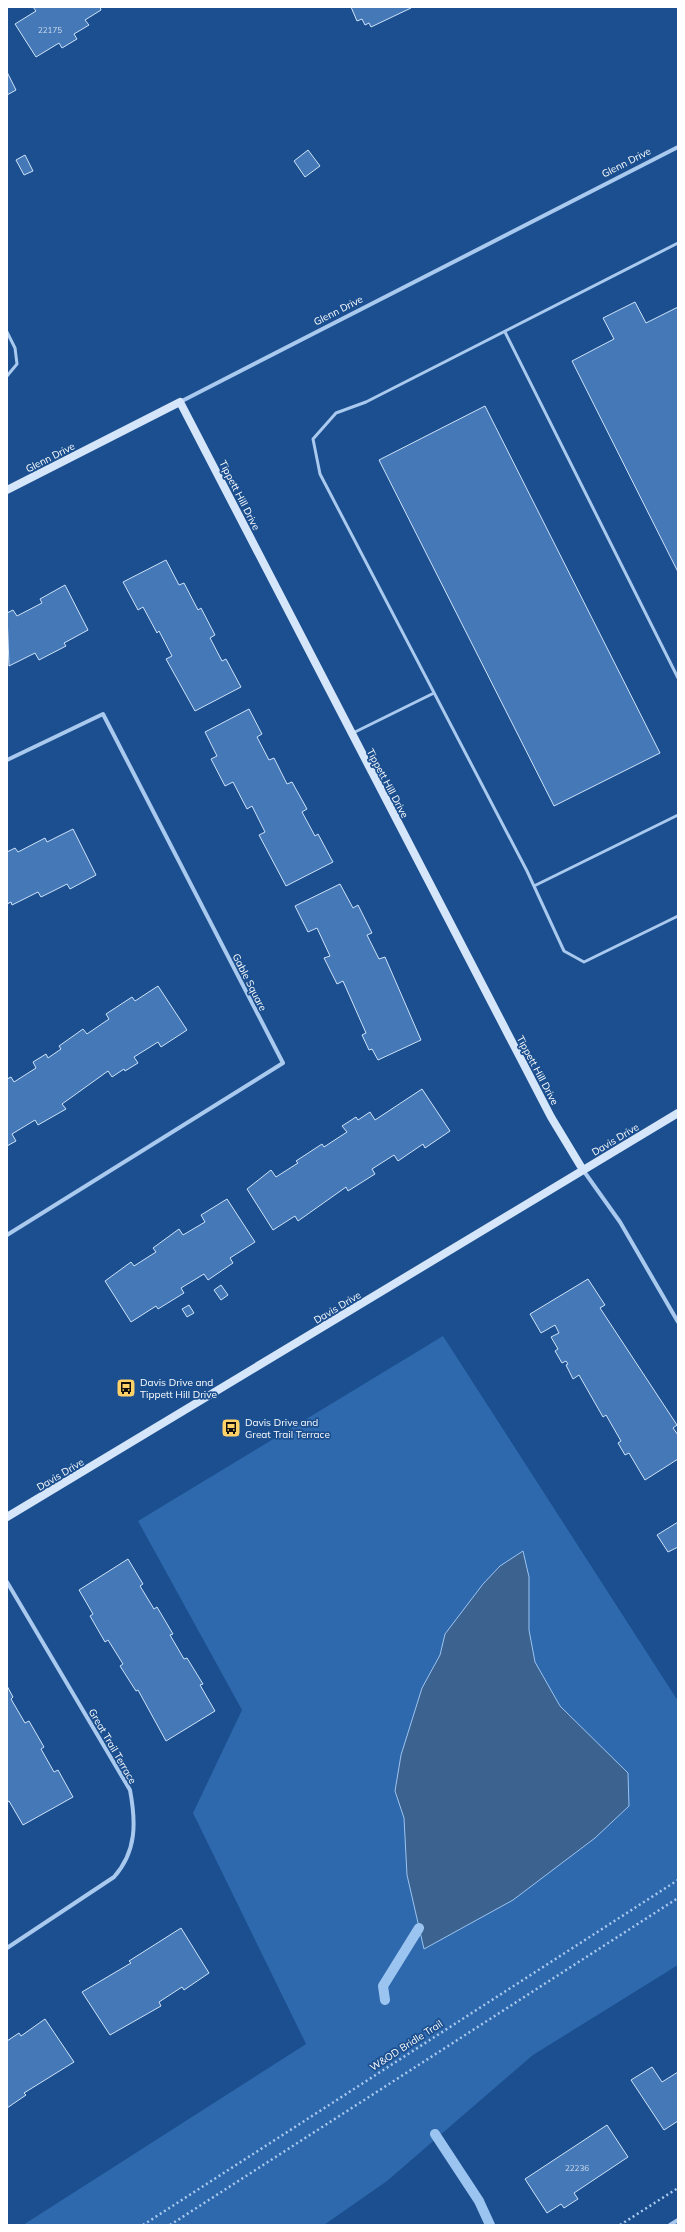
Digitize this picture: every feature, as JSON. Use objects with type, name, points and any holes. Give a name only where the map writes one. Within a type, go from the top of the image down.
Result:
[{"type":"street","name":"Glenn Drive","points":[[7,490],[678,146]]},
{"type":"street","name":"Tippett Hill Drive","points":[[180,402],[552,1117],[583,1170]]},
{"type":"street","name":"Gable Square","points":[[7,760],[102,714],[283,1063],[7,1235]]},
{"type":"street","name":"Davis Drive","points":[[7,1517],[678,1113]]},
{"type":"street","points":[[583,1170],[620,1222],[678,1322]]},
{"type":"street","name":"Great Trail Terrace","points":[[7,1582],[130,1790],[134,1825],[131,1845],[125,1865],[114,1877],[7,1948]]},
{"type":"street","points":[[670,2225],[678,2220]]},
{"type":"lane","points":[[678,243],[366,402],[336,413],[313,439],[320,474],[534,886],[564,951],[584,962],[678,916]]},
{"type":"lane","points":[[7,332],[15,348],[17,364],[7,376]]},
{"type":"lane","points":[[505,332],[678,678]]},
{"type":"lane","points":[[352,734],[434,694]]},
{"type":"lane","points":[[534,886],[678,815]]},
{"type":"path","name":"W&OD Bridle Trail","points":[[143,2225],[678,1880]]},
{"type":"path","points":[[170,2225],[678,1898]]},
{"type":"path","points":[[620,2225],[678,2188]]},
{"type":"shaded area","points":[[443,1336],[678,1701],[678,1965],[533,2055],[387,2181],[324,2225],[23,2225],[306,2044],[193,1813],[242,1710],[138,1521]]},
{"type":"shaded area","points":[[523,1551],[529,1577],[529,1630],[535,1662],[560,1706],[628,1773],[629,1806],[595,1838],[513,1900],[424,1949],[407,1875],[404,1818],[395,1791],[401,1755],[422,1688],[440,1655],[445,1634],[483,1584],[500,1566]]},
{"type":"building","points":[[33,7],[100,7],[101,10],[85,20],[89,25],[74,34],[77,39],[62,48],[59,43],[36,57],[15,24],[36,11]]},
{"type":"building","points":[[351,7],[411,8],[371,27],[369,23],[365,25],[362,19],[357,21]]},
{"type":"building","points":[[7,72],[16,90],[7,95]]},
{"type":"building","points":[[308,150],[320,166],[305,177],[294,161]]},
{"type":"building","points":[[25,155],[33,171],[24,175],[16,160]]},
{"type":"building","points":[[635,302],[646,323],[678,307],[678,572],[572,361],[614,339],[603,318]]},
{"type":"building","points":[[485,406],[660,753],[554,806],[379,460]]},
{"type":"building","points":[[166,560],[179,585],[184,583],[198,610],[201,608],[215,635],[210,638],[222,661],[226,659],[241,687],[195,711],[166,659],[172,656],[159,631],[157,633],[143,607],[138,610],[123,582]]},
{"type":"building","points":[[65,585],[88,630],[64,643],[66,646],[39,660],[35,653],[9,666],[7,613],[13,610],[17,616],[42,603],[40,599]]},
{"type":"building","points":[[249,709],[262,734],[257,737],[269,760],[274,758],[287,784],[292,782],[307,809],[302,812],[315,836],[318,834],[333,862],[286,886],[259,835],[265,832],[252,806],[247,809],[233,782],[225,786],[211,759],[217,756],[205,732]]},
{"type":"building","points":[[73,829],[96,875],[70,889],[67,884],[41,897],[38,892],[12,905],[11,902],[7,904],[7,852],[15,848],[18,852],[45,838],[47,842]]},
{"type":"building","points":[[340,884],[353,908],[358,905],[372,933],[367,935],[379,959],[385,957],[421,1040],[378,1060],[372,1049],[369,1050],[362,1035],[366,1033],[343,981],[337,984],[324,958],[330,956],[317,928],[308,932],[295,906]]},
{"type":"building","points":[[158,986],[187,1030],[161,1047],[158,1042],[134,1057],[138,1063],[125,1071],[124,1069],[112,1077],[108,1071],[62,1104],[66,1109],[38,1125],[35,1120],[12,1134],[16,1141],[7,1146],[7,1079],[11,1077],[14,1082],[36,1068],[33,1062],[46,1054],[48,1058],[61,1049],[59,1046],[83,1029],[87,1034],[109,1019],[106,1014],[132,997],[135,1001]]},
{"type":"building","points":[[422,1089],[450,1131],[425,1148],[423,1144],[398,1161],[394,1155],[372,1169],[375,1174],[348,1191],[346,1187],[298,1221],[295,1216],[273,1230],[247,1189],[271,1170],[276,1177],[298,1163],[296,1161],[322,1144],[324,1147],[347,1132],[342,1126],[356,1117],[358,1120],[370,1112],[375,1120]]},
{"type":"building","points":[[227,1199],[255,1242],[230,1258],[233,1263],[208,1280],[204,1274],[181,1288],[184,1293],[158,1309],[156,1306],[131,1322],[105,1281],[131,1262],[134,1266],[156,1252],[153,1248],[179,1229],[183,1235],[205,1222],[201,1215]]},
{"type":"building","points":[[588,1279],[605,1305],[600,1308],[677,1425],[673,1428],[678,1435],[678,1459],[645,1480],[629,1453],[625,1455],[618,1443],[621,1441],[606,1415],[603,1417],[579,1375],[573,1379],[566,1365],[568,1364],[566,1361],[562,1363],[555,1351],[558,1349],[551,1337],[559,1333],[555,1325],[541,1333],[530,1314]]},
{"type":"building","points":[[221,1285],[228,1295],[221,1300],[214,1290]]},
{"type":"building","points":[[189,1305],[194,1313],[187,1317],[182,1309]]},
{"type":"building","points":[[678,1522],[678,1547],[668,1552],[657,1535]]},
{"type":"building","points":[[128,1559],[143,1584],[140,1586],[154,1609],[157,1607],[173,1634],[170,1635],[184,1659],[187,1658],[203,1684],[200,1685],[215,1711],[166,1741],[138,1690],[136,1691],[120,1666],[123,1664],[108,1640],[105,1642],[90,1616],[93,1614],[79,1590]]},
{"type":"building","points":[[7,1686],[13,1697],[11,1699],[25,1723],[29,1721],[44,1747],[41,1749],[54,1772],[58,1770],[73,1797],[23,1825],[9,1801],[7,1802]]},
{"type":"building","points":[[181,1928],[209,1973],[184,1990],[182,1987],[159,2002],[161,2006],[110,2035],[82,1992],[131,1963],[129,1961]]},
{"type":"building","points":[[45,2019],[74,2062],[24,2093],[26,2095],[7,2108],[7,2041],[19,2033],[21,2036]]},
{"type":"building","points":[[652,2067],[662,2082],[678,2072],[678,2121],[664,2130],[631,2080]]},
{"type":"building","points":[[607,2125],[628,2157],[574,2193],[578,2199],[564,2208],[561,2204],[547,2213],[525,2179]]},
{"type":"waterway","points":[[385,2000],[383,1986],[419,1928]]},
{"type":"waterway","points":[[435,2134],[479,2201],[490,2225]]},
{"type":"place","name":"Davis Drive and Tippett Hill Drive","points":[[126,1388]]},
{"type":"place","name":"Davis Drive and Great Trail Terrace","points":[[231,1428]]}]
